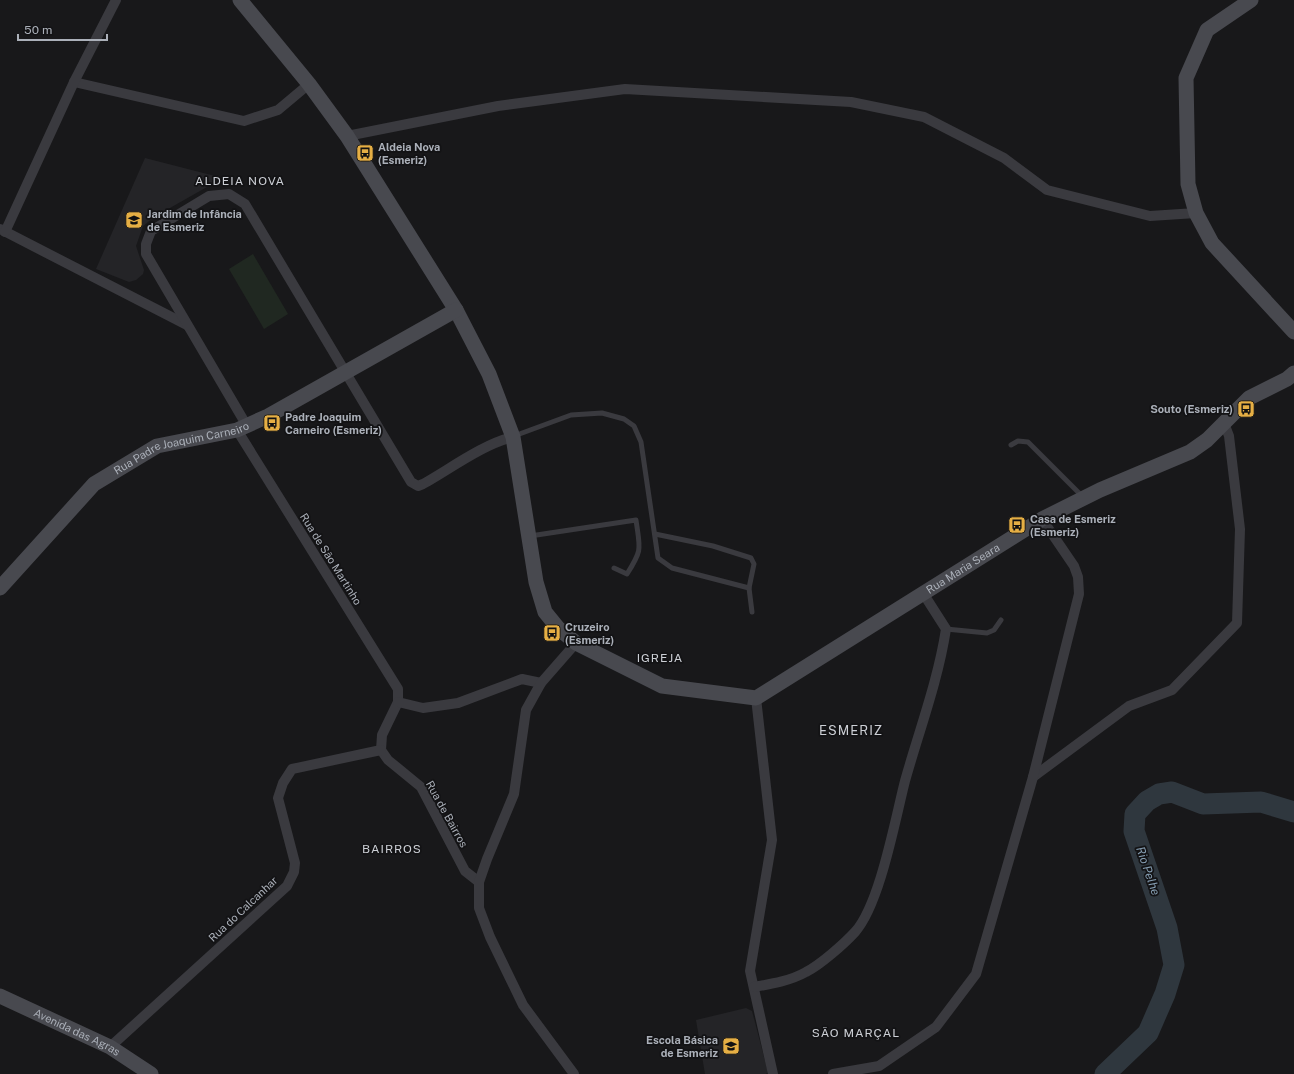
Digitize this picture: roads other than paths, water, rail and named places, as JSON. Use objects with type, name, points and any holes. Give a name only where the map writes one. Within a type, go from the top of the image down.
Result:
[{"type":"street","points":[[116,0],[74,82],[2,230],[187,325]]},
{"type":"street","points":[[240,0],[309,84],[347,136],[456,310],[489,374],[513,437],[542,604],[550,620],[576,643],[662,686],[756,698],[772,840],[750,971],[773,1074]]},
{"type":"street","points":[[1251,0],[1207,30],[1186,78],[1188,184],[1196,213],[1212,243],[1294,332]]},
{"type":"street","points":[[74,82],[244,121],[278,110],[309,84]]},
{"type":"street","points":[[347,136],[498,106],[625,89],[851,102],[924,117],[1004,158],[1048,190],[1150,216],[1196,213]]},
{"type":"street","name":"Rua de São Martinho","points":[[398,702],[398,689],[242,428],[187,325],[146,254],[146,244],[151,231],[209,196],[229,194],[245,204],[414,485],[423,484],[478,452],[504,439],[513,437]]},
{"type":"street","name":"Rua Padre Joaquim Carneiro","points":[[0,588],[94,484],[157,446],[242,428],[268,416],[456,310]]},
{"type":"street","name":"Rua Maria Seara","points":[[756,698],[1042,519],[1084,498],[1190,452],[1207,440],[1249,398],[1287,379],[1294,372]]},
{"type":"street","points":[[1033,777],[1129,706],[1172,690],[1237,623],[1240,529],[1229,436],[1224,424]]},
{"type":"street","points":[[833,1074],[879,1066],[936,1027],[976,974],[1033,777],[1079,594],[1078,577],[1074,566],[1042,519]]},
{"type":"street","points":[[754,987],[784,981],[806,972],[839,947],[856,931],[866,914],[877,887],[905,780],[942,653],[946,629],[923,593]]},
{"type":"street","points":[[574,1074],[523,1005],[490,938],[479,908],[479,882],[514,794],[526,710],[541,683],[576,643]]},
{"type":"street","points":[[381,750],[382,735],[398,702],[423,708],[458,703],[522,679],[541,683]]},
{"type":"street","name":"Rua de Bairros","points":[[381,750],[388,760],[421,787],[466,872],[479,882]]},
{"type":"street","name":"Rua do Calcanhar","points":[[110,1047],[287,886],[294,872],[294,863],[278,798],[283,783],[292,769],[381,750]]},
{"type":"street","name":"Avenida das Agras","points":[[0,996],[110,1047],[151,1074]]},
{"type":"lane","points":[[513,437],[571,415],[602,413],[624,419],[634,426],[641,442],[658,558],[664,564],[672,568],[749,588]]},
{"type":"lane","points":[[1011,445],[1018,441],[1028,442],[1084,498]]},
{"type":"lane","points":[[529,536],[636,520],[640,550],[638,556],[627,574],[614,568]]},
{"type":"lane","points":[[655,534],[713,546],[751,558],[754,564],[749,588],[752,612]]},
{"type":"lane","points":[[946,629],[987,633],[994,630],[1001,620]]},
{"type":"waterway","name":"Rio Pelhe","points":[[1105,1074],[1148,1033],[1165,994],[1174,965],[1167,928],[1134,831],[1135,814],[1147,801],[1159,794],[1172,792],[1203,804],[1261,802],[1294,812]]},
{"type":"place","name":"Aldeia Nova (Esmeriz)","points":[[365,153]]},
{"type":"place","name":"Jardim de Infância de Esmeriz","points":[[134,220]]},
{"type":"place","name":"Souto (Esmeriz)","points":[[1246,409]]},
{"type":"place","name":"Padre Joaquim Carneiro (Esmeriz)","points":[[272,423]]},
{"type":"place","name":"Casa de Esmeriz (Esmeriz)","points":[[1017,525]]},
{"type":"place","name":"Cruzeiro (Esmeriz)","points":[[552,633]]},
{"type":"place","name":"Escola Básica de Esmeriz","points":[[731,1046]]},
{"type":"district","name":"ALDEIA NOVA","points":[[240,181]]},
{"type":"district","name":"IGREJA","points":[[660,658]]},
{"type":"district","name":"ESMERIZ","points":[[851,730]]},
{"type":"district","name":"BAIRROS","points":[[392,849]]},
{"type":"district","name":"SÃO MARÇAL","points":[[856,1033]]}]
